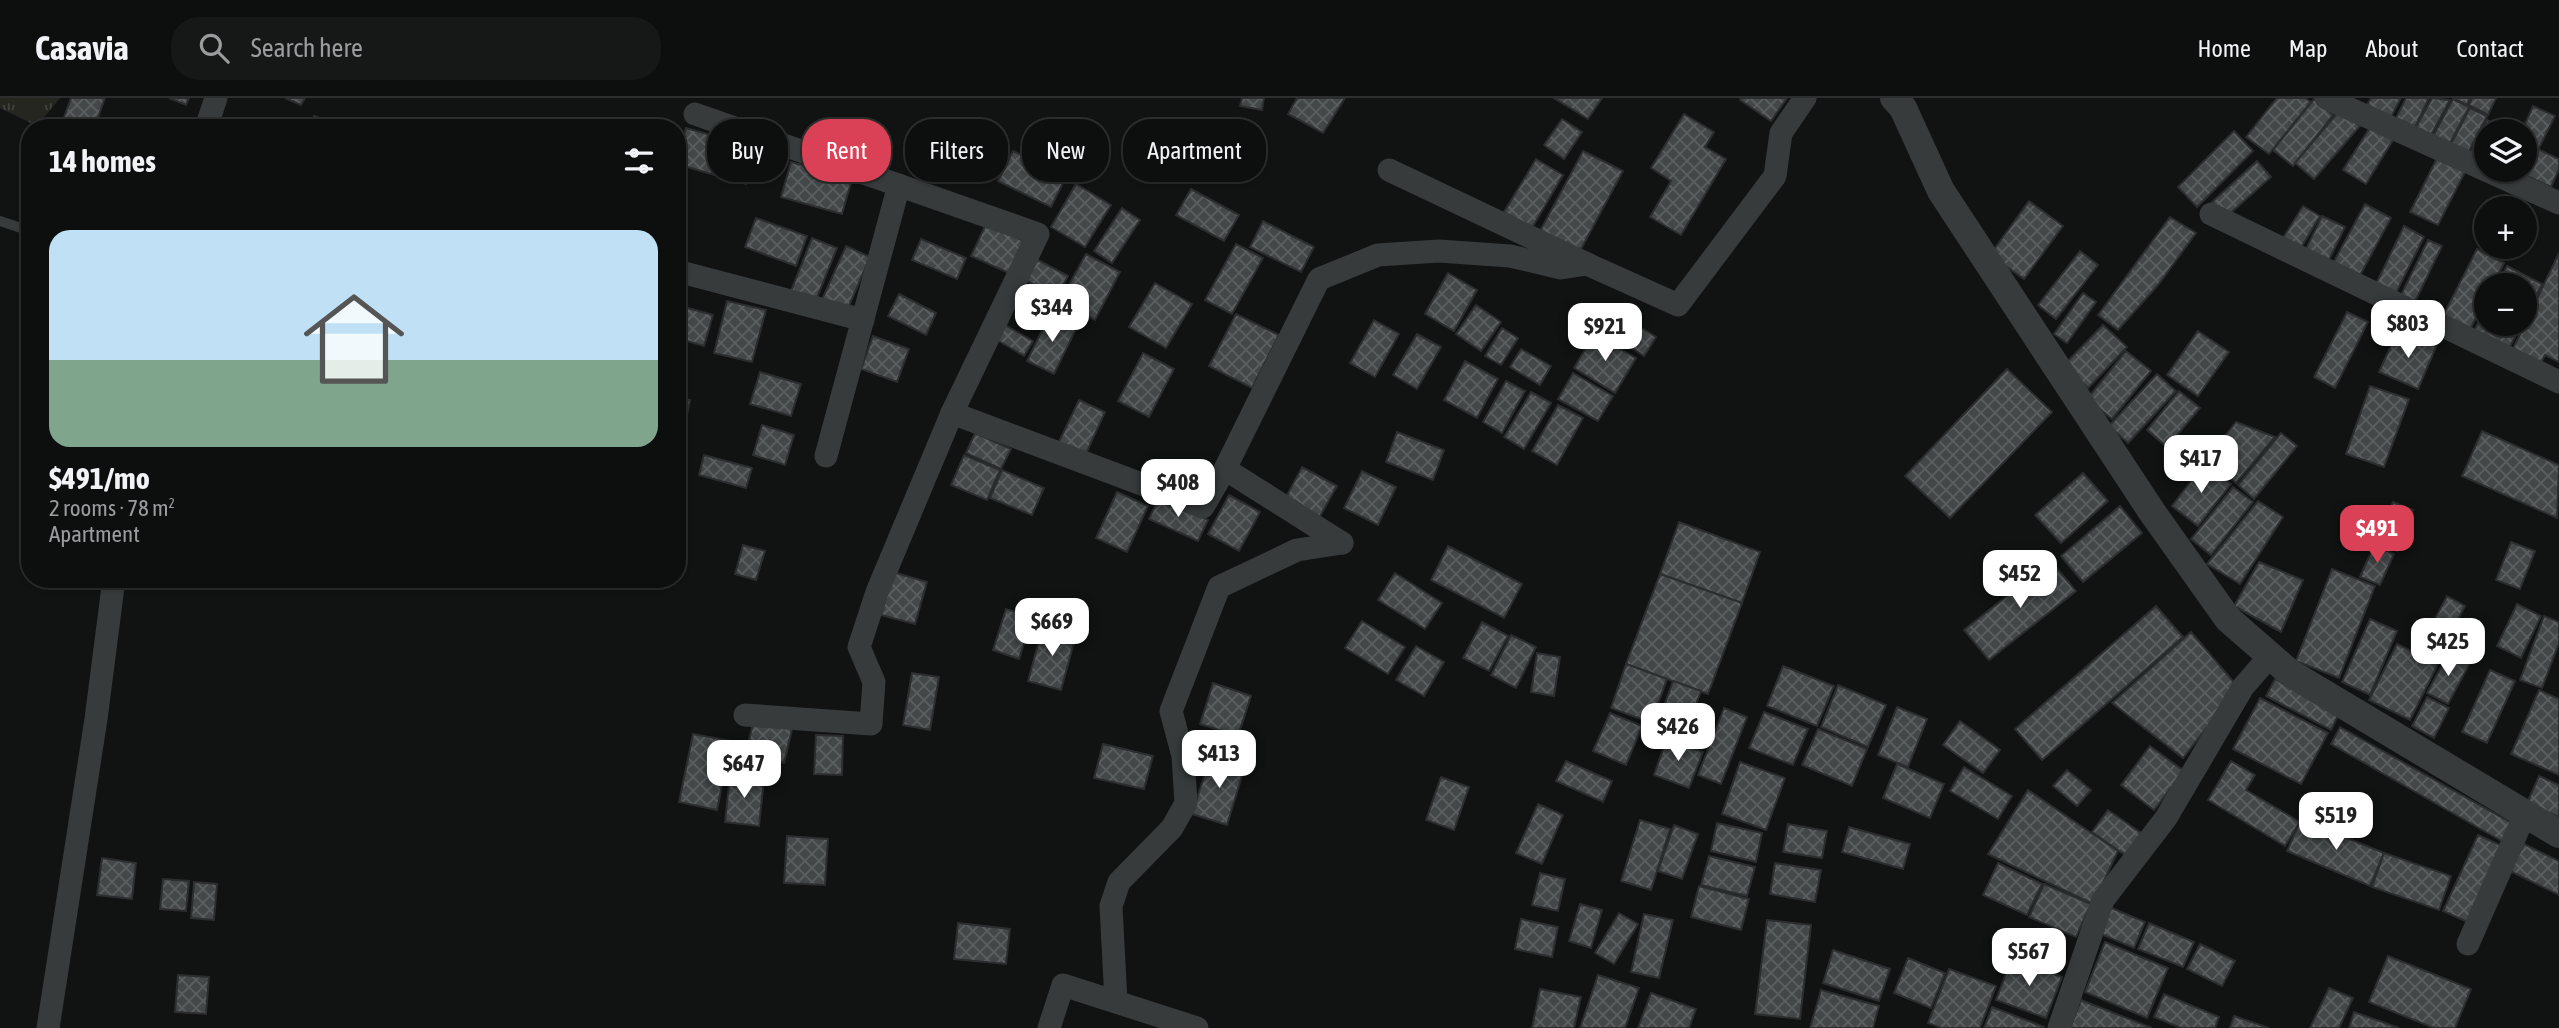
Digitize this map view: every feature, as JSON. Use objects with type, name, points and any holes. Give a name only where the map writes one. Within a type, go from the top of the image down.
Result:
[{"type":"street","points":[[209,119],[216,98]]},
{"type":"street","points":[[1389,170],[1678,305],[1775,176],[1781,133],[1805,98]]},
{"type":"street","points":[[2326,98],[2559,203]]},
{"type":"street","points":[[1901,101],[1941,191],[2152,512],[2228,620],[2290,673],[2559,834]]},
{"type":"street","points":[[695,114],[1038,234],[952,414],[877,592],[859,647],[874,682],[872,723],[745,715]]},
{"type":"street","points":[[826,456],[899,185]]},
{"type":"street","points":[[2211,214],[2559,382]]},
{"type":"street","points":[[952,414],[1203,507],[1225,469],[1319,279],[1378,255],[1439,251],[1510,256],[1561,268],[1587,264]]},
{"type":"street","points":[[686,273],[863,320]]},
{"type":"street","points":[[1116,1002],[1111,906],[1119,882],[1172,828],[1186,803],[1184,756],[1171,711],[1220,587],[1297,550],[1342,543],[1225,469]]},
{"type":"street","points":[[48,1028],[94,733],[113,588]]},
{"type":"street","points":[[2059,1028],[2103,900],[2166,818],[2243,687],[2270,656]]},
{"type":"street","points":[[2468,943],[2525,814]]},
{"type":"street","points":[[1049,1028],[1063,985],[1116,1002],[1156,1022],[1197,1028]]},
{"type":"lane","points":[[0,220],[21,227]]},
{"type":"green space","points":[[0,98],[60,98],[43,119],[23,119],[0,108]]},
{"type":"building","points":[[71,98],[105,98],[97,119],[63,119]]},
{"type":"building","points":[[169,98],[189,98],[186,105]]},
{"type":"building","points":[[285,98],[305,98],[301,105]]},
{"type":"building","points":[[1242,98],[1264,98],[1262,110],[1240,106]]},
{"type":"building","points":[[1297,98],[1345,98],[1323,133],[1288,114]]},
{"type":"building","points":[[1554,98],[1602,98],[1588,119]]},
{"type":"building","points":[[1787,98],[1771,121],[1740,100]]},
{"type":"building","points":[[2277,98],[2305,98],[2311,102],[2269,154],[2246,137]]},
{"type":"building","points":[[2371,98],[2401,98],[2391,117],[2367,105]]},
{"type":"building","points":[[2406,98],[2429,98],[2415,127],[2396,118]]},
{"type":"building","points":[[2432,98],[2450,100],[2430,137],[2415,129]]},
{"type":"building","points":[[2453,98],[2470,98],[2467,105]]},
{"type":"building","points":[[2472,98],[2496,98],[2488,115],[2469,105]]},
{"type":"building","points":[[2314,99],[2333,115],[2293,166],[2273,150]]},
{"type":"building","points":[[2453,99],[2469,107],[2449,145],[2433,136]]},
{"type":"building","points":[[2533,106],[2555,116],[2539,148],[2537,119],[2527,119]]},
{"type":"building","points":[[2470,108],[2487,116],[2485,119],[2474,119],[2474,141],[2468,153],[2451,144]]},
{"type":"building","points":[[2340,110],[2360,126],[2314,179],[2295,163]]},
{"type":"building","points":[[1684,114],[1714,132],[1705,147],[1726,159],[1681,235],[1650,217],[1671,181],[1651,168]]},
{"type":"building","points":[[1562,119],[1582,132],[1564,159],[1544,145]]},
{"type":"building","points":[[2371,126],[2393,140],[2366,184],[2343,170]]},
{"type":"building","points":[[686,128],[707,134],[707,173],[686,167]]},
{"type":"building","points":[[2234,131],[2253,151],[2197,207],[2178,187]]},
{"type":"building","points":[[2537,149],[2559,159],[2559,169],[2551,187],[2537,181]]},
{"type":"building","points":[[1013,151],[1022,155],[1022,182],[1064,182],[1051,207],[1000,182],[1008,182],[1008,161]]},
{"type":"building","points":[[1583,151],[1623,171],[1580,251],[1540,231]]},
{"type":"building","points":[[2438,156],[2466,170],[2438,225],[2410,212]]},
{"type":"building","points":[[1536,159],[1563,175],[1532,228],[1504,212]]},
{"type":"building","points":[[2257,161],[2271,177],[2226,217],[2212,202]]},
{"type":"building","points":[[791,162],[802,165],[802,182],[851,182],[842,214],[781,197],[785,182],[788,182]]},
{"type":"building","points":[[1076,184],[1111,205],[1085,247],[1051,227]]},
{"type":"building","points":[[1191,189],[1239,215],[1224,241],[1176,215]]},
{"type":"building","points":[[2029,201],[2063,226],[2024,279],[1990,255]]},
{"type":"building","points":[[2365,204],[2391,218],[2357,281],[2331,267]]},
{"type":"building","points":[[2303,206],[2320,216],[2299,251],[2281,241]]},
{"type":"building","points":[[1122,208],[1140,220],[1112,263],[1094,251]]},
{"type":"building","points":[[2322,216],[2345,227],[2326,266],[2303,255]]},
{"type":"building","points":[[2170,217],[2196,233],[2158,285],[2118,330],[2098,315]]},
{"type":"building","points":[[756,218],[807,236],[796,266],[745,247]]},
{"type":"building","points":[[1263,221],[1314,247],[1301,272],[1250,247]]},
{"type":"building","points":[[986,224],[1026,242],[1011,274],[971,256]]},
{"type":"building","points":[[2404,226],[2424,237],[2395,295],[2375,286]]},
{"type":"building","points":[[812,238],[837,248],[816,300],[791,291]]},
{"type":"building","points":[[921,239],[966,258],[957,279],[912,260]]},
{"type":"building","points":[[2428,240],[2442,246],[2412,308],[2398,301]]},
{"type":"building","points":[[1236,244],[1263,258],[1232,314],[1205,300]]},
{"type":"building","points":[[846,246],[870,257],[846,313],[821,302]]},
{"type":"building","points":[[2080,251],[2098,265],[2056,319],[2038,305]]},
{"type":"building","points":[[2559,253],[2559,362],[2545,355],[2538,369],[2510,355],[2519,336],[2537,336],[2537,299]]},
{"type":"building","points":[[1086,254],[1120,272],[1095,320],[1060,301]]},
{"type":"building","points":[[2474,255],[2474,259],[2496,259],[2504,263],[2499,273],[2474,273],[2474,322],[2467,335],[2440,322]]},
{"type":"building","points":[[1036,259],[1068,276],[1057,297],[1025,280]]},
{"type":"building","points":[[2507,266],[2521,273],[2503,273]]},
{"type":"building","points":[[1448,273],[1477,290],[1454,331],[1425,314]]},
{"type":"building","points":[[2537,281],[2542,284],[2537,294]]},
{"type":"building","points":[[1155,283],[1192,304],[1166,348],[1129,327]]},
{"type":"building","points":[[2083,293],[2096,302],[2067,343],[2054,334]]},
{"type":"building","points":[[899,294],[936,313],[926,335],[888,316]]},
{"type":"building","points":[[727,301],[766,310],[752,362],[714,353]]},
{"type":"building","points":[[1476,305],[1501,322],[1481,351],[1456,334]]},
{"type":"building","points":[[686,308],[713,315],[704,346],[686,341]]},
{"type":"building","points":[[1611,309],[1656,337],[1644,356],[1600,327]]},
{"type":"building","points":[[2347,312],[2368,322],[2335,388],[2314,377]]},
{"type":"building","points":[[1050,314],[1077,327],[1054,374],[1027,361]]},
{"type":"building","points":[[1236,314],[1279,335],[1252,388],[1209,366]]},
{"type":"building","points":[[1374,320],[1399,334],[1375,377],[1350,363]]},
{"type":"building","points":[[1005,325],[1033,341],[1024,356],[997,340]]},
{"type":"building","points":[[2103,325],[2127,347],[2088,388],[2064,365]]},
{"type":"building","points":[[1502,328],[1518,338],[1501,365],[1485,356]]},
{"type":"building","points":[[2398,330],[2436,347],[2418,389],[2379,372]]},
{"type":"building","points":[[2198,331],[2229,352],[2198,396],[2167,375]]},
{"type":"building","points":[[1417,334],[1441,347],[1417,389],[1393,375]]},
{"type":"building","points":[[1594,334],[1636,358],[1615,393],[1574,368]]},
{"type":"building","points":[[873,336],[909,349],[897,382],[861,369]]},
{"type":"building","points":[[2474,336],[2516,336],[2507,352]]},
{"type":"building","points":[[1521,349],[1551,366],[1540,385],[1510,367]]},
{"type":"building","points":[[2126,351],[2151,371],[2112,419],[2087,399]]},
{"type":"building","points":[[1143,353],[1174,369],[1149,417],[1118,401]]},
{"type":"building","points":[[1465,361],[1498,379],[1477,418],[1444,400]]},
{"type":"building","points":[[2007,369],[2052,412],[1950,518],[1905,476]]},
{"type":"building","points":[[760,372],[801,384],[791,416],[750,404]]},
{"type":"building","points":[[1573,373],[1613,396],[1598,421],[1558,399]]},
{"type":"building","points":[[2157,374],[2176,391],[2128,443],[2109,426]]},
{"type":"building","points":[[1506,381],[1525,391],[1502,433],[1483,422]]},
{"type":"building","points":[[2370,386],[2409,399],[2384,467],[2346,454]]},
{"type":"building","points":[[2179,391],[2200,408],[2167,447],[2147,430]]},
{"type":"building","points":[[1531,392],[1551,403],[1524,449],[1504,437]]},
{"type":"building","points":[[686,399],[690,400],[686,419]]},
{"type":"building","points":[[1079,400],[1105,412],[1084,458],[1057,446]]},
{"type":"building","points":[[1558,405],[1583,418],[1557,465],[1532,451]]},
{"type":"building","points":[[2236,422],[2275,437],[2236,483],[2207,459]]},
{"type":"building","points":[[762,425],[794,435],[785,465],[753,455]]},
{"type":"building","points":[[2482,431],[2559,465],[2557,518],[2462,476]]},
{"type":"building","points":[[1397,432],[1444,450],[1433,480],[1386,462]]},
{"type":"building","points":[[975,433],[1011,449],[1001,469],[966,453]]},
{"type":"building","points":[[2281,433],[2297,446],[2254,499],[2238,485]]},
{"type":"building","points":[[704,455],[752,468],[746,488],[699,475]]},
{"type":"building","points":[[964,455],[1000,470],[987,500],[951,485]]},
{"type":"building","points":[[2204,464],[2231,484],[2198,526],[2172,506]]},
{"type":"building","points":[[1302,467],[1337,486],[1319,518],[1285,499]]},
{"type":"building","points":[[1002,470],[1044,488],[1032,515],[990,498]]},
{"type":"building","points":[[1362,471],[1396,487],[1378,525],[1344,508]]},
{"type":"building","points":[[2083,473],[2108,501],[2061,543],[2035,515]]},
{"type":"building","points":[[2233,487],[2253,502],[2211,555],[2191,539]]},
{"type":"building","points":[[1117,492],[1148,506],[1127,552],[1096,538]]},
{"type":"building","points":[[1229,495],[1260,512],[1239,551],[1208,534]]},
{"type":"building","points":[[1159,497],[1208,520],[1198,541],[1149,519]]},
{"type":"building","points":[[2258,501],[2283,517],[2240,584],[2207,564]]},
{"type":"building","points":[[2393,502],[2413,510],[2397,551],[2377,543]]},
{"type":"building","points":[[2120,506],[2142,533],[2083,582],[2061,556]]},
{"type":"building","points":[[1679,522],[1760,552],[1742,603],[1660,574]]},
{"type":"building","points":[[2511,542],[2535,551],[2520,589],[2496,580]]},
{"type":"building","points":[[743,545],[765,551],[756,580],[735,574]]},
{"type":"building","points":[[2374,545],[2394,554],[2380,585],[2360,577]]},
{"type":"building","points":[[1448,546],[1522,584],[1504,618],[1431,580]]},
{"type":"building","points":[[2051,561],[2076,591],[1989,660],[1964,630]]},
{"type":"building","points":[[2259,562],[2303,580],[2281,632],[2234,606]]},
{"type":"building","points":[[2332,569],[2375,586],[2339,678],[2296,661]]},
{"type":"building","points":[[893,572],[927,582],[915,624],[881,615]]},
{"type":"building","points":[[1395,573],[1442,603],[1425,629],[1378,600]]},
{"type":"building","points":[[1660,574],[1742,603],[1708,694],[1626,664]]},
{"type":"building","points":[[2447,596],[2465,606],[2444,646],[2426,636]]},
{"type":"building","points":[[2517,604],[2541,616],[2521,658],[2497,646]]},
{"type":"building","points":[[2156,606],[2183,637],[2042,760],[2015,729]]},
{"type":"building","points":[[1006,609],[1033,617],[1019,659],[993,650]]},
{"type":"building","points":[[2544,616],[2559,622],[2559,643],[2542,688],[2520,680]]},
{"type":"building","points":[[2370,619],[2397,631],[2370,695],[2342,682]]},
{"type":"building","points":[[1362,621],[1405,647],[1388,674],[1345,648]]},
{"type":"building","points":[[1482,622],[1508,636],[1489,671],[1463,658]]},
{"type":"building","points":[[1043,626],[1076,635],[1061,690],[1028,681]]},
{"type":"building","points":[[2191,632],[2238,687],[2183,758],[2112,703]]},
{"type":"building","points":[[1511,635],[1536,647],[1516,688],[1491,675]]},
{"type":"building","points":[[2397,644],[2438,664],[2410,720],[2369,700]]},
{"type":"building","points":[[1416,646],[1444,662],[1424,696],[1396,680]]},
{"type":"building","points":[[2449,652],[2470,663],[2448,704],[2427,693]]},
{"type":"building","points":[[1537,653],[1560,657],[1554,696],[1531,692]]},
{"type":"building","points":[[1626,664],[1667,679],[1651,723],[1611,708]]},
{"type":"building","points":[[1783,666],[1834,686],[1817,726],[1767,706]]},
{"type":"building","points":[[2490,670],[2515,681],[2487,743],[2462,732]]},
{"type":"building","points":[[912,673],[939,677],[930,730],[903,725]]},
{"type":"building","points":[[2275,679],[2339,714],[2331,730],[2266,696]]},
{"type":"building","points":[[1673,681],[1701,691],[1688,726],[1660,717]]},
{"type":"building","points":[[1213,683],[1251,696],[1238,736],[1200,724]]},
{"type":"building","points":[[1838,685],[1886,705],[1868,747],[1821,727]]},
{"type":"building","points":[[2539,690],[2559,699],[2559,775],[2511,754]]},
{"type":"building","points":[[2427,697],[2449,708],[2434,738],[2412,726]]},
{"type":"building","points":[[2260,698],[2328,733],[2301,784],[2233,749]]},
{"type":"building","points":[[1897,707],[1927,719],[1908,767],[1878,755]]},
{"type":"building","points":[[1724,708],[1747,717],[1721,784],[1698,775]]},
{"type":"building","points":[[756,711],[794,721],[784,763],[746,753]]},
{"type":"building","points":[[1764,712],[1808,729],[1793,765],[1749,748]]},
{"type":"building","points":[[1610,713],[1642,726],[1626,765],[1593,751]]},
{"type":"building","points":[[1960,721],[2000,750],[1983,773],[1943,745]]},
{"type":"building","points":[[2340,727],[2517,826],[2507,844],[2331,744]]},
{"type":"building","points":[[1818,729],[1867,749],[1852,786],[1802,765]]},
{"type":"building","points":[[693,734],[731,741],[717,810],[679,802]]},
{"type":"building","points":[[816,735],[843,736],[842,775],[814,774]]},
{"type":"building","points":[[1667,738],[1703,752],[1689,788],[1654,775]]},
{"type":"building","points":[[1103,744],[1153,756],[1144,789],[1094,778]]},
{"type":"building","points":[[2150,746],[2184,771],[2154,810],[2121,785]]},
{"type":"building","points":[[1211,755],[1245,766],[1227,825],[1192,814]]},
{"type":"building","points":[[1566,761],[1612,781],[1603,802],[1556,781]]},
{"type":"building","points":[[2231,761],[2255,775],[2246,790],[2300,822],[2285,846],[2208,800]]},
{"type":"building","points":[[1740,762],[1785,778],[1766,830],[1722,814]]},
{"type":"building","points":[[1897,764],[1944,784],[1930,818],[1883,798]]},
{"type":"building","points":[[1964,767],[2012,796],[1998,819],[1950,791]]},
{"type":"building","points":[[2067,770],[2091,790],[2077,806],[2053,786]]},
{"type":"building","points":[[730,775],[764,779],[759,826],[725,822]]},
{"type":"building","points":[[2539,776],[2559,785],[2559,817],[2527,803]]},
{"type":"building","points":[[1441,777],[1469,787],[1454,830],[1426,820]]},
{"type":"building","points":[[2028,790],[2118,851],[2093,904],[1988,854]]},
{"type":"building","points":[[1538,804],[1563,815],[1542,864],[1516,853]]},
{"type":"building","points":[[2108,810],[2141,833],[2125,855],[2092,832]]},
{"type":"building","points":[[2301,819],[2384,853],[2370,886],[2287,851]]},
{"type":"building","points":[[1640,820],[1670,829],[1651,890],[1621,881]]},
{"type":"building","points":[[1717,823],[1762,833],[1756,862],[1711,851]]},
{"type":"building","points":[[1788,824],[1827,831],[1822,858],[1783,852]]},
{"type":"building","points":[[1674,825],[1698,834],[1682,879],[1658,871]]},
{"type":"building","points":[[1849,827],[1910,844],[1903,869],[1842,852]]},
{"type":"building","points":[[2478,835],[2509,849],[2474,925],[2443,911]]},
{"type":"building","points":[[787,836],[828,839],[825,885],[784,883]]},
{"type":"building","points":[[2524,844],[2559,861],[2559,895],[2510,871]]},
{"type":"building","points":[[2384,853],[2451,876],[2439,910],[2372,887]]},
{"type":"building","points":[[1709,856],[1755,867],[1747,896],[1701,885]]},
{"type":"building","points":[[102,858],[136,863],[132,899],[97,895]]},
{"type":"building","points":[[1775,863],[1821,870],[1815,902],[1770,894]]},
{"type":"building","points":[[1998,863],[2042,884],[2027,915],[1983,895]]},
{"type":"building","points":[[1540,873],[1565,879],[1558,911],[1532,905]]},
{"type":"building","points":[[163,879],[189,881],[186,911],[160,909]]},
{"type":"building","points":[[194,882],[217,884],[214,920],[191,918]]},
{"type":"building","points":[[2044,884],[2091,904],[2076,937],[2029,917]]},
{"type":"building","points":[[1699,886],[1749,899],[1741,930],[1691,917]]},
{"type":"building","points":[[1580,904],[1602,910],[1591,948],[1569,941]]},
{"type":"building","points":[[2107,906],[2145,922],[2134,948],[2096,932]]},
{"type":"building","points":[[1619,913],[1638,924],[1614,964],[1595,953]]},
{"type":"building","points":[[1644,914],[1673,920],[1659,978],[1631,972]]},
{"type":"building","points":[[1521,919],[1558,927],[1552,957],[1515,949]]},
{"type":"building","points":[[1767,920],[1811,925],[1800,1019],[1755,1014]]},
{"type":"building","points":[[958,923],[1010,929],[1006,964],[954,959]]},
{"type":"building","points":[[2149,923],[2194,942],[2183,967],[2138,949]]},
{"type":"building","points":[[2105,942],[2168,968],[2147,1018],[2085,992]]},
{"type":"building","points":[[2200,944],[2235,961],[2222,986],[2187,969]]},
{"type":"building","points":[[1833,950],[1890,969],[1879,1001],[1823,983]]},
{"type":"building","points":[[2388,956],[2471,989],[2455,1028],[2434,1028],[2369,1002]]},
{"type":"building","points":[[1908,958],[1945,973],[1931,1008],[1894,993]]},
{"type":"building","points":[[2012,958],[2062,977],[2046,1018],[1996,1000]]},
{"type":"building","points":[[1949,969],[1996,986],[1980,1028],[1942,1028],[1928,1023]]},
{"type":"building","points":[[178,975],[209,977],[206,1014],[175,1012]]},
{"type":"building","points":[[1598,975],[1639,988],[1625,1028],[1580,1028]]},
{"type":"building","points":[[2329,988],[2353,998],[2339,1028],[2310,1028]]},
{"type":"building","points":[[1540,989],[1581,997],[1574,1028],[1532,1028]]},
{"type":"building","points":[[1821,990],[1879,1006],[1873,1028],[1810,1028]]},
{"type":"building","points":[[1651,993],[1696,1009],[1689,1028],[1638,1028]]},
{"type":"building","points":[[2164,994],[2219,1017],[2215,1028],[2181,1028],[2154,1017]]},
{"type":"building","points":[[2081,1000],[2152,1028],[2070,1028]]},
{"type":"building","points":[[1992,1007],[2044,1027],[1984,1028]]},
{"type":"building","points":[[2354,1012],[2399,1028],[2349,1028]]},
{"type":"building","points":[[2234,1016],[2269,1028],[2230,1028]]}]
